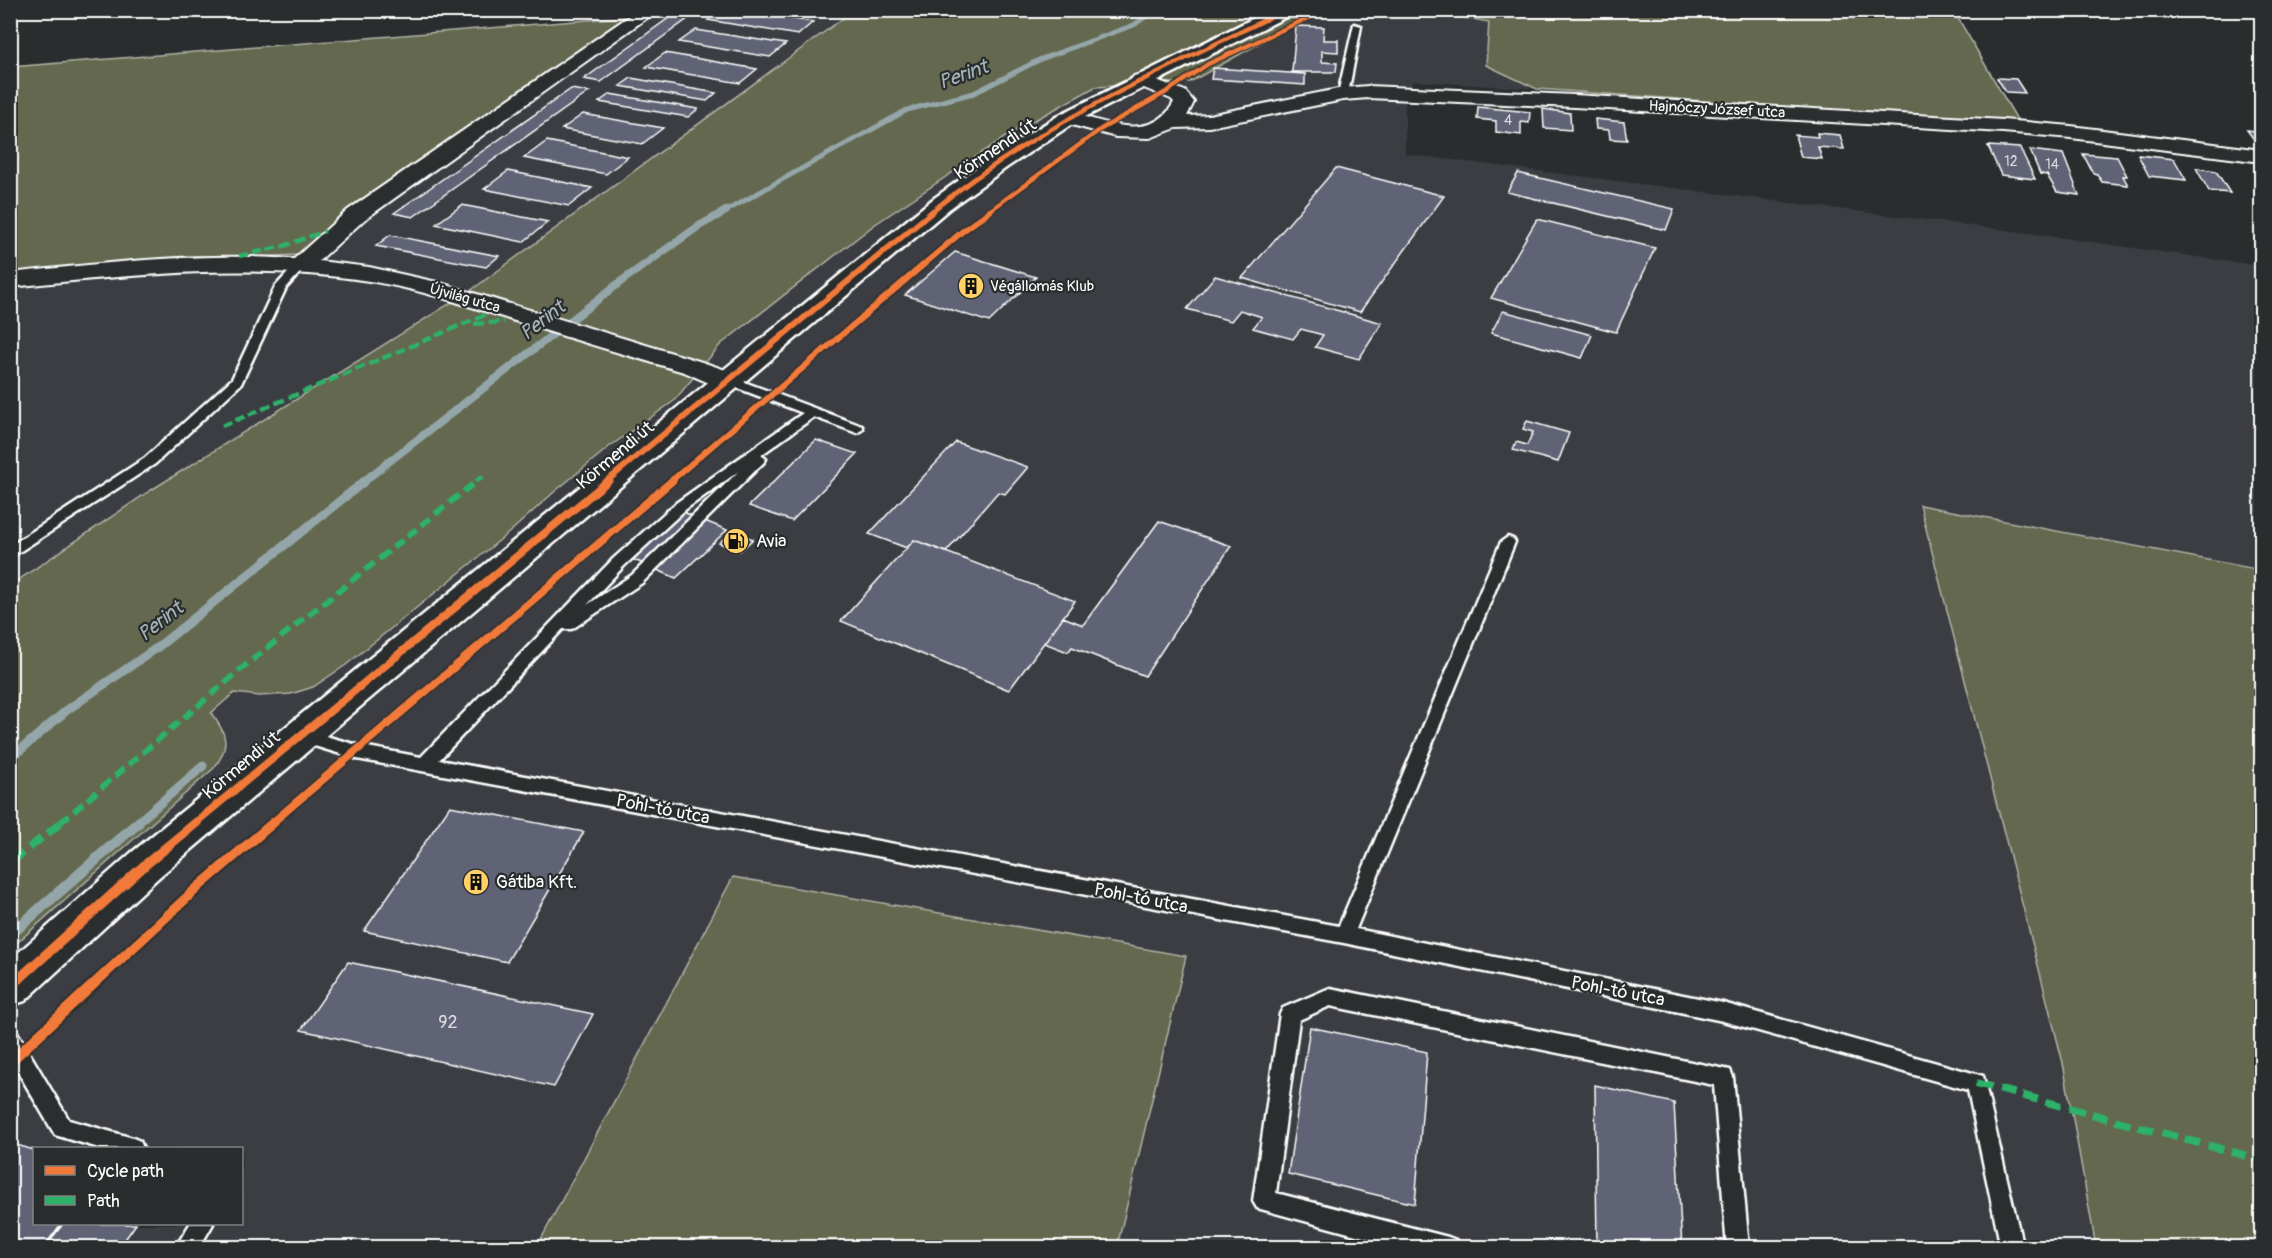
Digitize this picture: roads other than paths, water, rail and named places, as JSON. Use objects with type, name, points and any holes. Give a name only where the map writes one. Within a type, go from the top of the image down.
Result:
[{"type":"street","points":[[300,266],[356,215],[650,10]]},
{"type":"street","name":"Körmendi út","points":[[10,987],[145,865],[941,204],[991,167],[1068,118],[1285,10]]},
{"type":"street","points":[[1141,80],[1178,95],[1184,102],[1181,113],[1174,122]]},
{"type":"street","name":"Hajnóczy József utca","points":[[1068,118],[1101,129],[1130,133],[1158,129],[1174,122],[1209,121],[1343,94],[1393,93],[2003,126],[2071,132],[2262,156]]},
{"type":"street","points":[[238,256],[284,246],[325,231]]},
{"type":"street","name":"Újvilág utca","points":[[10,280],[152,266],[222,264],[300,266],[393,279],[444,291],[693,367],[728,380]]},
{"type":"lane","points":[[1343,94],[1357,26]]},
{"type":"lane","points":[[10,553],[150,460],[190,427],[237,381],[281,287],[300,266]]},
{"type":"lane","points":[[728,380],[857,429]]},
{"type":"lane","points":[[424,765],[619,562],[681,506],[811,413]]},
{"type":"lane","points":[[544,639],[637,579],[791,427]]},
{"type":"lane","points":[[1344,935],[1508,542]]},
{"type":"lane","name":"Pohl-tó utca","points":[[300,735],[357,752],[1344,935],[1723,1012],[1976,1083],[2012,1248]]},
{"type":"lane","points":[[1448,1248],[1264,1201],[1290,1014],[1330,996],[1724,1077],[1738,1248]]},
{"type":"lane","points":[[10,1039],[62,1128],[127,1147]]},
{"type":"lane","points":[[186,1248],[201,1225]]},
{"type":"waterway","name":"Perint","points":[[724,212],[907,110],[974,93],[1041,59],[1134,25],[1155,10]]},
{"type":"waterway","points":[[1310,14],[1319,10]]},
{"type":"waterway","name":"Perint","points":[[364,481],[623,280],[699,226],[726,211]]},
{"type":"waterway","name":"Perint","points":[[10,759],[67,710],[158,647],[366,480]]},
{"type":"waterway","points":[[137,823],[203,766]]},
{"type":"waterway","points":[[10,935],[139,822]]},
{"type":"place","name":"Végállomás Klub","points":[[971,286]]},
{"type":"place","name":"Avia","points":[[736,541]]},
{"type":"place","name":"Gátiba Kft.","points":[[476,882]]}]
